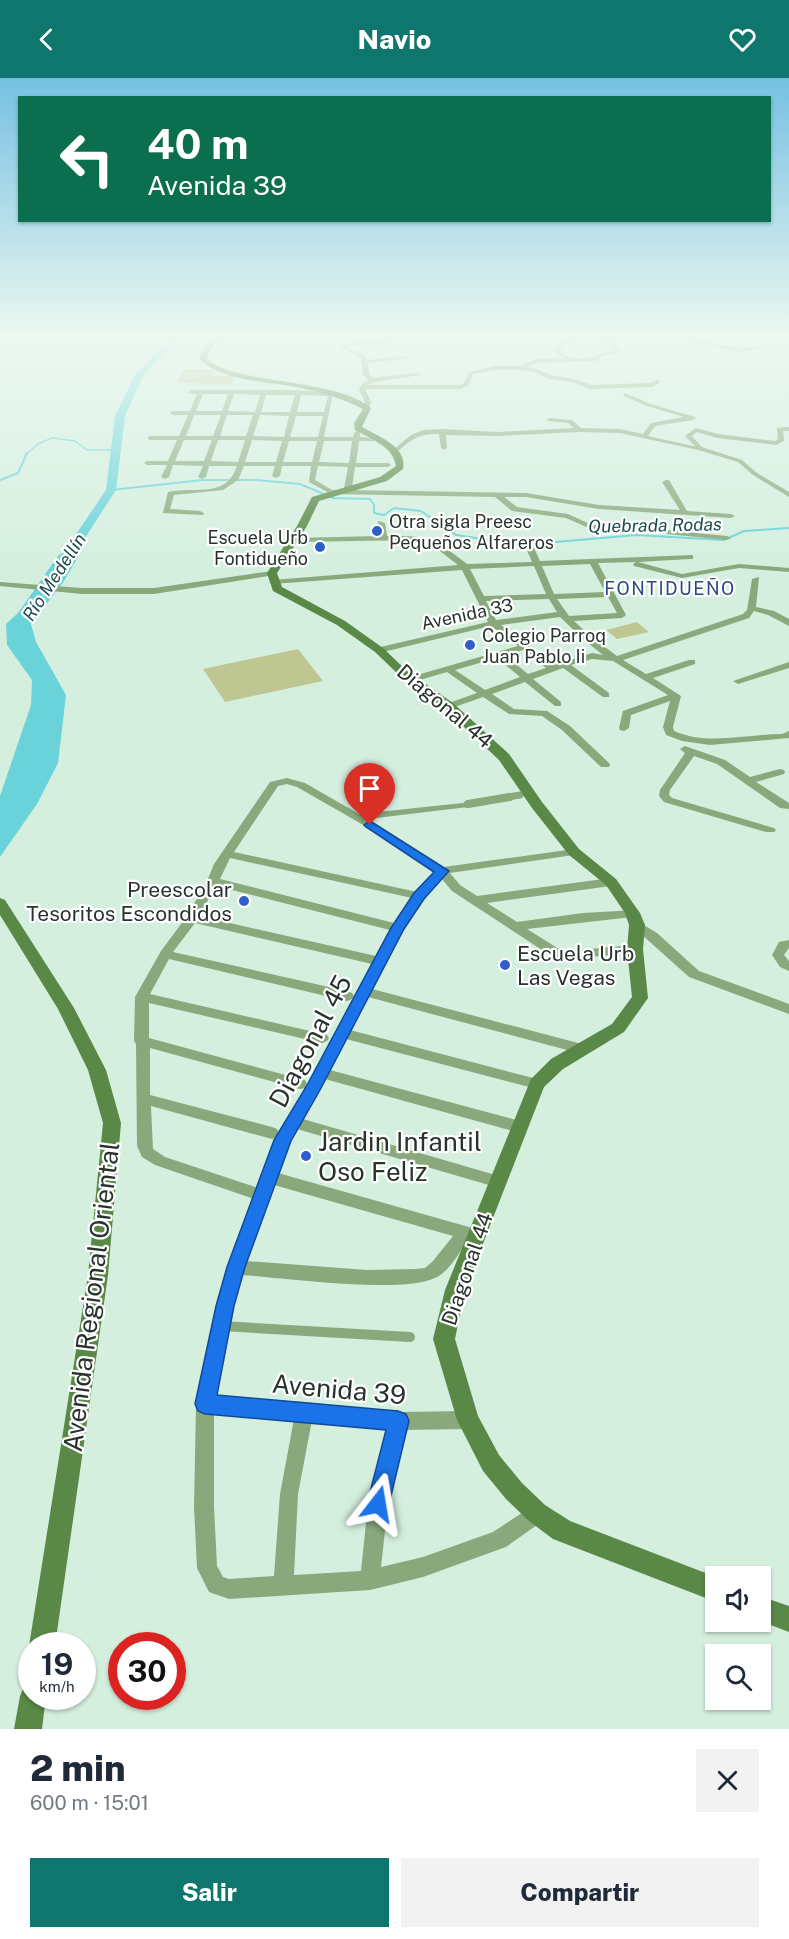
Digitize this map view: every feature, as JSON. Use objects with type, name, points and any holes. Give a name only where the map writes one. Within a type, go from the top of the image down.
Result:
[{"type":"main road","points":[[272,578],[324,495],[387,479],[392,477],[400,467],[400,456],[396,450],[358,428],[358,423],[365,411]]},
{"type":"main road","name":"Diagonal 44","points":[[272,578],[277,589],[341,623],[379,650],[412,679],[449,706],[504,757],[573,852],[611,882],[634,919],[640,998],[618,1028],[557,1064],[537,1084],[499,1182],[471,1234],[444,1338],[468,1420],[491,1463],[514,1491],[537,1513],[562,1530],[705,1586]]},
{"type":"main road","name":"Avenida Regional Oriental","points":[[0,903],[66,1008],[97,1070],[112,1123],[98,1275],[44,1632]]},
{"type":"main road","points":[[771,1612],[789,1619]]},
{"type":"main road","points":[[28,1729],[31,1710]]},
{"type":"street","points":[[276,476],[293,411]]},
{"type":"street","points":[[326,411],[311,481],[324,495],[526,495],[598,507],[731,516]]},
{"type":"street","points":[[645,436],[653,424],[693,418],[669,411]]},
{"type":"street","points":[[173,413],[325,414]]},
{"type":"street","points":[[165,477],[192,413]]},
{"type":"street","points":[[202,477],[223,413]]},
{"type":"street","points":[[210,513],[203,502],[177,492],[171,494],[166,511],[203,502],[235,480],[257,413]]},
{"type":"street","points":[[549,420],[570,421],[579,430]]},
{"type":"street","points":[[348,488],[358,428]]},
{"type":"street","points":[[779,430],[789,429]]},
{"type":"street","points":[[396,450],[417,434],[442,431],[498,434],[579,430],[620,431],[681,447],[699,448],[740,461],[755,474],[789,495]]},
{"type":"street","points":[[699,448],[688,438],[690,433],[696,430],[717,436],[776,443],[782,440],[779,430]]},
{"type":"street","points":[[779,430],[789,435]]},
{"type":"street","points":[[442,431],[444,448]]},
{"type":"street","points":[[150,438],[376,439]]},
{"type":"street","points":[[387,446],[387,479]]},
{"type":"street","points":[[147,463],[388,465]]},
{"type":"street","points":[[666,482],[685,513]]},
{"type":"street","points":[[497,495],[516,509],[568,516],[591,527],[616,527],[727,538]]},
{"type":"street","points":[[381,523],[383,538]]},
{"type":"street","points":[[294,540],[420,538],[435,543],[465,567],[493,623],[552,668]]},
{"type":"street","points":[[530,548],[565,617],[617,659],[676,696]]},
{"type":"street","points":[[0,584],[82,591],[167,591],[272,578],[690,557]]},
{"type":"street","points":[[614,560],[682,576],[739,566],[789,570]]},
{"type":"street","points":[[482,599],[611,594],[593,561]]},
{"type":"street","points":[[449,706],[563,664],[592,656],[617,659],[746,616],[751,608],[756,579]]},
{"type":"street","name":"Avenida 33","points":[[379,650],[493,623],[621,615],[611,594]]},
{"type":"street","points":[[751,608],[771,613],[789,623]]},
{"type":"street","points":[[412,679],[525,647]]},
{"type":"street","points":[[498,654],[558,704]]},
{"type":"street","points":[[646,677],[692,662]]},
{"type":"street","points":[[563,664],[606,695]]},
{"type":"street","points":[[738,681],[789,665]]},
{"type":"street","points":[[448,669],[512,712],[544,713],[566,728],[605,765]]},
{"type":"street","points":[[624,728],[626,713],[676,696]]},
{"type":"street","points":[[676,696],[668,727],[670,733],[678,738],[694,742],[787,737]]},
{"type":"street","points":[[678,738],[684,748],[721,762],[786,806]]},
{"type":"street","points":[[691,752],[665,790],[664,796],[676,803],[770,830]]},
{"type":"street","points":[[748,781],[780,772]]},
{"type":"street","points":[[261,1195],[152,1158],[144,1146],[142,997],[165,954],[192,918],[227,854],[274,784],[287,781],[301,785],[358,817],[442,871],[452,885],[478,900],[555,953],[566,955],[636,950]]},
{"type":"street","points":[[358,817],[468,804],[520,795]]},
{"type":"street","points":[[442,871],[573,852]]},
{"type":"street","points":[[227,854],[419,896]]},
{"type":"street","name":"Diagonal 45","points":[[283,1585],[229,1589],[216,1585],[207,1568],[204,1507],[205,1404],[221,1326],[236,1267],[283,1140],[398,928],[419,896],[442,871]]},
{"type":"street","points":[[213,881],[398,928]]},
{"type":"street","points":[[478,900],[611,882]]},
{"type":"street","points":[[517,926],[583,917],[634,919],[651,932],[684,968],[694,974],[789,1009]]},
{"type":"street","points":[[192,918],[379,961]]},
{"type":"street","points":[[786,965],[778,955],[783,945],[789,944]]},
{"type":"street","points":[[165,954],[347,996]]},
{"type":"street","points":[[364,991],[582,1049]]},
{"type":"street","points":[[142,997],[322,1038]]},
{"type":"street","points":[[342,1033],[537,1084]]},
{"type":"street","points":[[141,1041],[300,1084]]},
{"type":"street","points":[[321,1073],[520,1127]]},
{"type":"street","points":[[143,1098],[272,1133]]},
{"type":"street","points":[[294,1122],[499,1182]]},
{"type":"street","points":[[236,1267],[389,1277],[426,1276],[437,1269],[471,1234],[269,1177]]},
{"type":"street","points":[[221,1326],[410,1337]]},
{"type":"street","name":"Avenida 39","points":[[205,1404],[398,1421],[468,1420]]},
{"type":"street","points":[[304,1411],[289,1494],[283,1585],[370,1580],[423,1567],[499,1540],[537,1513]]},
{"type":"street","points":[[370,1580],[378,1504],[398,1421]]},
{"type":"green space","points":[[637,622],[649,632],[617,639],[606,630]]},
{"type":"green space","points":[[298,649],[323,681],[225,702],[203,669]]},
{"type":"water","points":[[78,541],[78,557],[64,581],[31,624],[36,642],[66,695],[58,763],[37,804],[0,857],[0,796],[31,705],[32,680],[7,645],[6,624],[18,613],[58,556]]},
{"type":"waterway","name":"Río Medellín","points":[[64,561],[111,490],[122,411]]},
{"type":"waterway","points":[[27,453],[38,444],[52,438],[75,441],[87,450],[115,450]]},
{"type":"waterway","points":[[0,480],[18,473],[27,453]]},
{"type":"waterway","name":"Quebrada Rodas","points":[[111,490],[203,480],[256,480],[300,484],[333,498],[370,499],[374,505],[374,513],[384,515],[394,508],[421,511],[456,535],[521,545],[636,535],[724,540],[744,531],[789,528]]},
{"type":"place","name":"Otra sigla Preesc Pequeños Alfareros","points":[[377,531]]},
{"type":"place","name":"Escuela Urb Fontidueño","points":[[320,547]]},
{"type":"place","name":"Colegio Parroq Juan Pablo Ii","points":[[470,645]]},
{"type":"place","name":"Preescolar Tesoritos Escondidos","points":[[244,901]]},
{"type":"place","name":"Escuela Urb Las Vegas","points":[[505,965]]},
{"type":"place","name":"Jardin Infantil Oso Feliz","points":[[306,1156]]},
{"type":"district","name":"FONTIDUEÑO","points":[[670,588]]},
{"type":"route","points":[[370,825],[442,871],[429,883],[398,928],[283,1140],[236,1267],[225,1306],[205,1404],[398,1421],[378,1504]]}]
